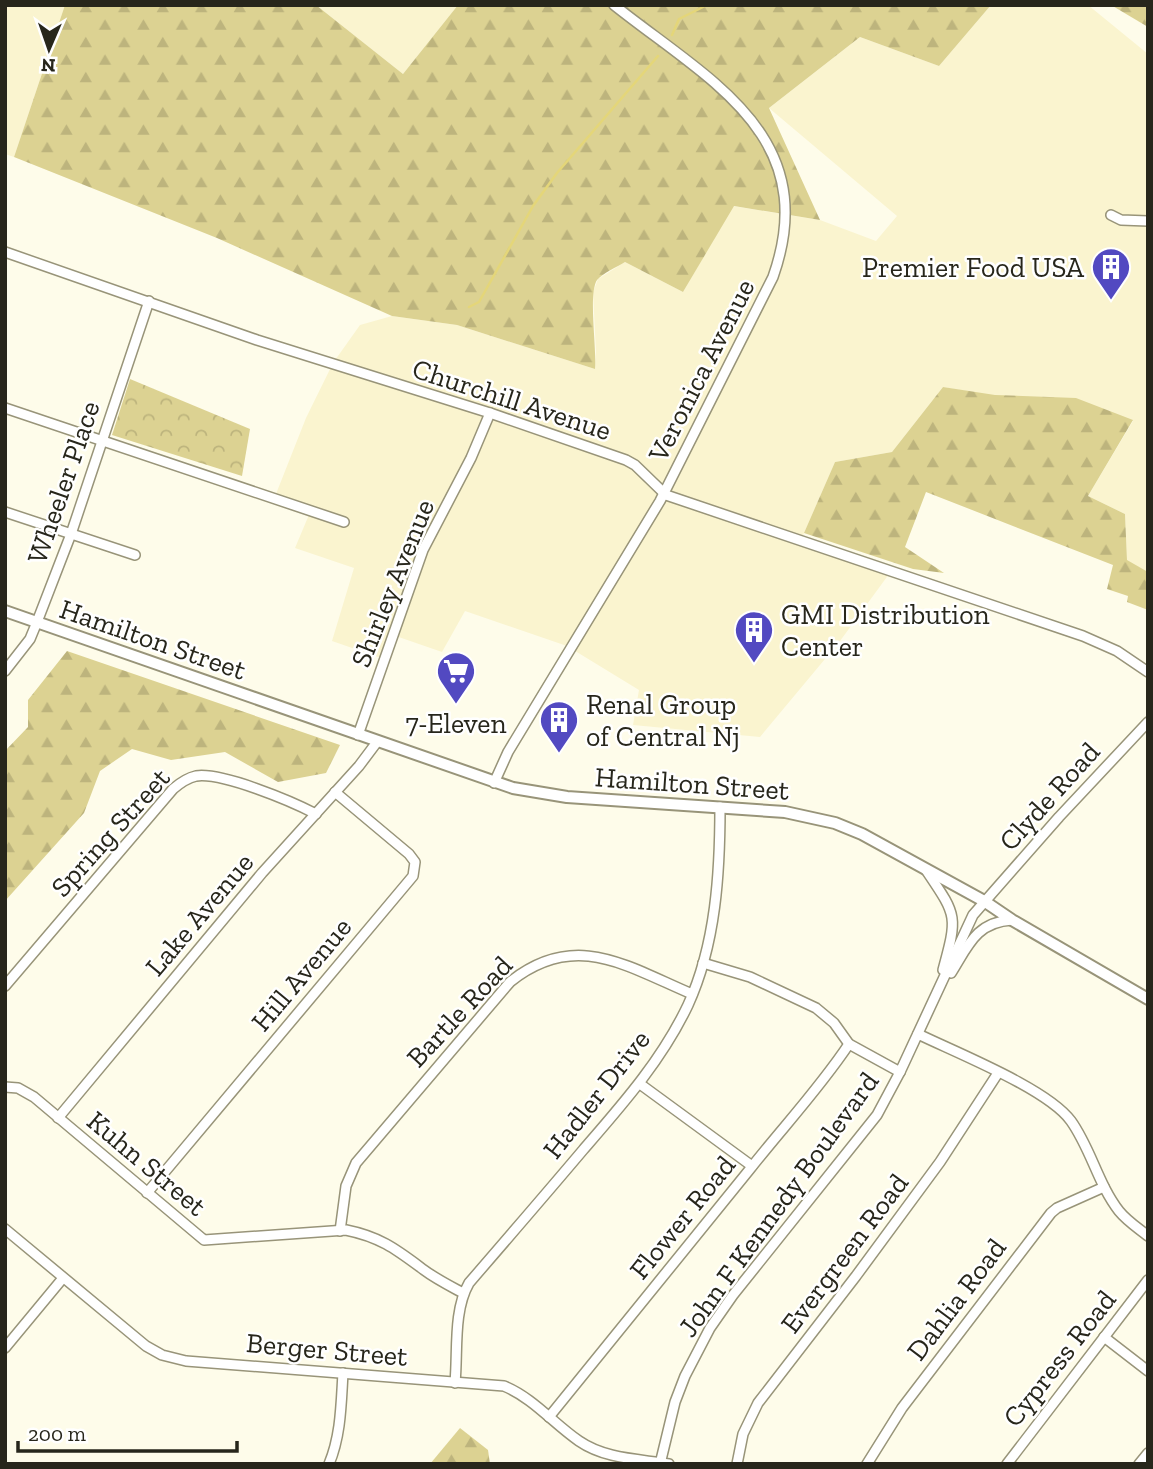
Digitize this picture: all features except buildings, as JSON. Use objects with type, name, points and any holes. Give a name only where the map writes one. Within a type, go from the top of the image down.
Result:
[{"type":"main road","name":"Hamilton Street","points":[[5,611],[494,783],[567,797],[785,812],[835,823],[862,834],[984,901],[1148,999]]},
{"type":"street","name":"Veronica Avenue","points":[[494,783],[508,752],[664,493],[774,277],[785,237],[786,205],[774,156],[762,133],[717,85],[614,5]]},
{"type":"street","points":[[1111,215],[1121,220],[1148,221]]},
{"type":"street","name":"Churchill Avenue","points":[[5,252],[257,340],[490,413],[626,460],[635,465],[664,493],[1083,636],[1116,651],[1148,672]]},
{"type":"street","name":"Wheeler Place","points":[[5,671],[30,639],[37,622],[71,534],[149,301]]},
{"type":"street","points":[[5,408],[344,522]]},
{"type":"street","name":"Shirley Avenue","points":[[358,735],[423,550],[471,458],[490,413]]},
{"type":"street","points":[[5,512],[135,555]]},
{"type":"street","name":"Clyde Road","points":[[984,901],[1148,722]]},
{"type":"street","name":"Lake Avenue","points":[[58,1118],[262,873],[377,742]]},
{"type":"street","name":"Spring Street","points":[[5,986],[173,789],[184,780],[197,776],[213,776],[242,784],[316,814]]},
{"type":"street","name":"Hill Avenue","points":[[147,1193],[413,876],[415,862],[410,854],[335,792]]},
{"type":"street","name":"Hadler Drive","points":[[463,1293],[640,1084],[673,1032],[692,994],[703,963],[716,894],[720,807]]},
{"type":"street","points":[[925,869],[948,902],[953,916],[952,934],[935,998]]},
{"type":"street","name":"John F Kennedy Boulevard","points":[[663,1463],[675,1402],[710,1328],[877,1115],[900,1073],[965,930],[984,901]]},
{"type":"street","points":[[935,998],[978,932],[1000,921],[1012,920]]},
{"type":"street","name":"Bartle Road","points":[[340,1231],[346,1186],[356,1163],[439,1062],[520,974],[533,966],[568,955],[590,955],[607,958],[692,994]]},
{"type":"street","points":[[703,963],[750,977],[816,1008],[834,1023],[849,1044],[900,1073]]},
{"type":"street","points":[[918,1034],[1055,1104],[1065,1114],[1089,1154],[1104,1187],[1126,1220],[1148,1236]]},
{"type":"street","name":"Flower Road","points":[[549,1417],[802,1107],[849,1044]]},
{"type":"street","name":"Evergreen Road","points":[[737,1464],[743,1434],[758,1403],[940,1162],[998,1073]]},
{"type":"street","points":[[640,1084],[752,1166]]},
{"type":"street","name":"Kuhn Street","points":[[5,1087],[18,1088],[34,1097],[205,1240],[340,1231],[363,1233],[388,1244],[463,1293]]},
{"type":"street","name":"Dahlia Road","points":[[867,1464],[902,1408],[1046,1218],[1057,1208],[1104,1187]]},
{"type":"street","name":"Berger Street","points":[[5,1229],[146,1346],[162,1355],[186,1361],[504,1386],[527,1398],[579,1442],[593,1449],[663,1463]]},
{"type":"street","points":[[5,1348],[63,1279]]},
{"type":"street","name":"Cypress Road","points":[[1007,1464],[1148,1280]]},
{"type":"street","points":[[455,1382],[463,1293]]},
{"type":"street","points":[[1104,1337],[1148,1371]]},
{"type":"street","points":[[329,1464],[340,1428],[343,1373]]},
{"type":"street","points":[[1139,1464],[1148,1453]]},
{"type":"shaded area","points":[[5,5],[65,5],[14,157],[5,154]]},
{"type":"shaded area","points":[[316,5],[458,5],[403,74]]},
{"type":"shaded area","points":[[991,5],[1088,5],[1148,54],[1148,572],[1127,561],[1125,514],[1088,496],[1133,421],[943,387],[892,452],[835,462],[801,540],[892,570],[840,641],[760,737],[633,725],[639,690],[567,646],[465,611],[442,652],[390,634],[381,658],[332,641],[354,568],[295,548],[311,510],[274,499],[306,418],[333,363],[360,325],[392,316],[457,325],[595,369],[593,292],[598,279],[625,262],[683,292],[733,206],[820,220],[876,241],[897,216],[769,108],[860,37],[939,66]]},
{"type":"green space","points":[[65,5],[316,5],[403,74],[458,5],[991,5],[939,66],[860,37],[769,108],[820,220],[734,206],[683,292],[625,262],[606,273],[597,280],[594,287],[595,369],[457,325],[392,316],[217,238],[14,157]]},
{"type":"green space","points":[[1111,5],[1148,5],[1148,27]]},
{"type":"green space","points":[[130,379],[250,429],[242,476],[112,435]]},
{"type":"green space","points":[[943,387],[995,395],[1076,398],[1133,420],[1088,496],[1125,514],[1127,560],[1148,572],[1148,610],[1127,602],[1128,596],[1107,589],[1113,565],[926,492],[905,547],[944,573],[913,569],[804,533],[835,462],[892,452]]},
{"type":"green space","points":[[67,651],[340,745],[326,773],[278,782],[225,752],[171,760],[132,749],[100,771],[84,813],[5,901],[5,751],[28,727],[28,700]]},
{"type":"green space","points":[[460,1428],[488,1450],[490,1464],[430,1464]]},
{"type":"waterway","points":[[672,35],[679,19],[707,5]]},
{"type":"waterway","points":[[469,307],[479,302],[533,206],[557,173],[658,56]]},
{"type":"place","name":"Premier Food USA","points":[[1111,301]]},
{"type":"place","name":"GMI Distribution Center","points":[[754,664]]},
{"type":"place","name":"7-Eleven","points":[[456,705]]},
{"type":"place","name":"Renal Group of Central Nj","points":[[559,754]]}]
